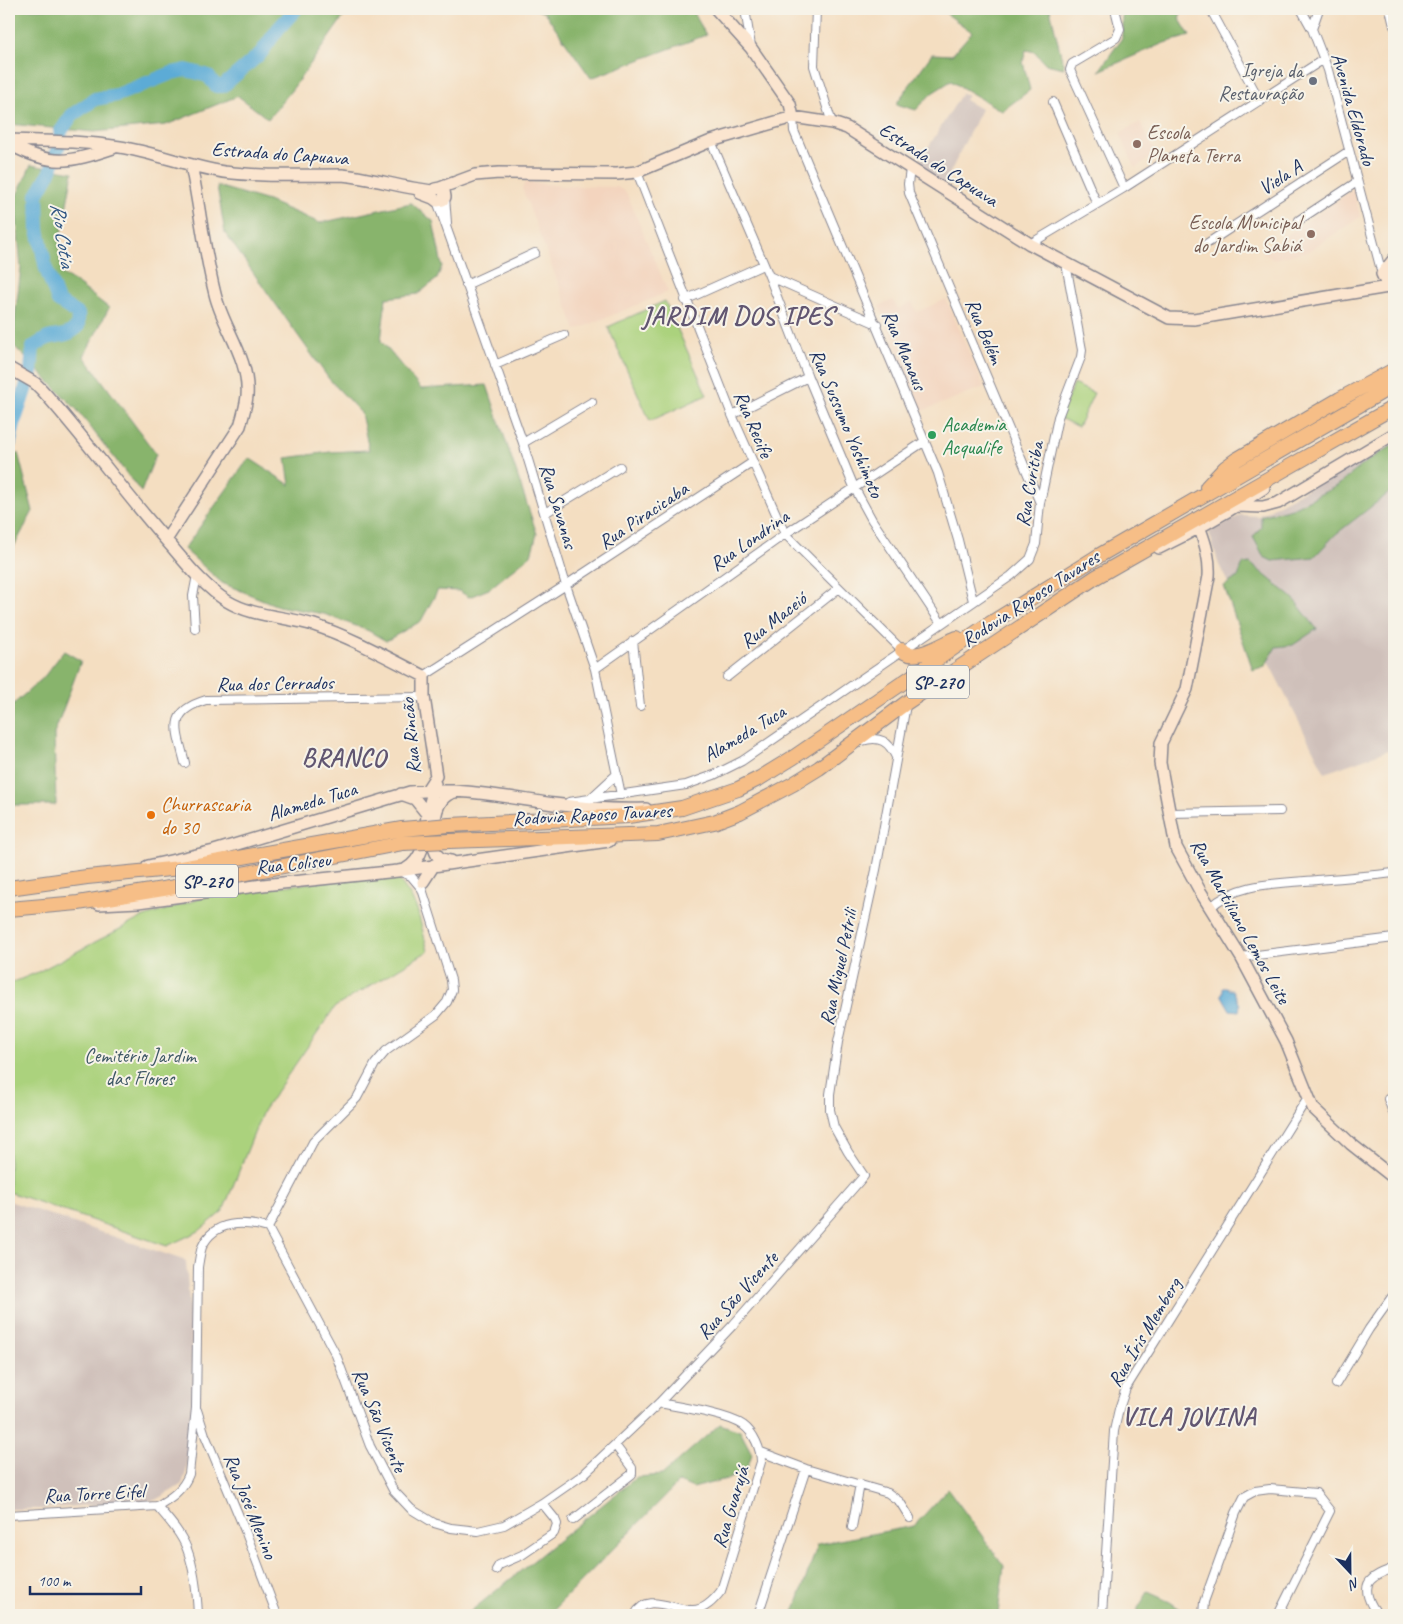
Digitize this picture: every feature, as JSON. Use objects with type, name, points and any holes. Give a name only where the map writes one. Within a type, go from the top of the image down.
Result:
[{"type":"highway","points":[[1196,498],[1236,460],[1340,399],[1394,370]]},
{"type":"highway","name":"Rodovia Raposo Tavares","points":[[9,909],[78,903],[184,885],[450,825],[628,816],[682,808],[738,789],[760,778],[802,751],[983,628],[1100,554],[1394,385]]},
{"type":"highway","name":"Rodovia Raposo Tavares","points":[[9,888],[114,874],[190,867],[403,836],[449,841],[658,834],[714,822],[740,812],[819,768],[906,703],[1096,577],[1394,407]]},
{"type":"highway","points":[[902,650],[906,654],[916,656],[983,628]]},
{"type":"highway","points":[[184,885],[225,890]]},
{"type":"street","points":[[716,9],[751,48],[790,104],[793,117]]},
{"type":"street","points":[[745,9],[751,48]]},
{"type":"street","points":[[816,9],[814,66],[832,123]]},
{"type":"street","points":[[1115,9],[1120,29],[1116,38],[1072,64],[1070,70],[1124,188]]},
{"type":"street","name":"Avenida Eldorado","points":[[1300,9],[1312,29],[1324,59],[1382,274]]},
{"type":"street","points":[[1312,29],[1319,9]]},
{"type":"street","points":[[1390,9],[1394,26]]},
{"type":"street","points":[[1211,10],[1260,100]]},
{"type":"street","points":[[1030,244],[1124,188],[1324,59]]},
{"type":"street","points":[[1053,102],[1097,204]]},
{"type":"street","name":"Estrada do Capuava","points":[[9,140],[68,142],[117,147],[159,155],[223,172],[355,176],[439,195],[475,175],[499,173],[617,174],[637,172],[711,141],[793,117],[832,123],[854,132],[1030,244],[1163,316],[1179,320],[1194,319],[1392,286]]},
{"type":"street","name":"Rua Manaus","points":[[793,117],[794,131],[877,324],[938,473],[958,540],[973,602]]},
{"type":"street","name":"Rua Sussumo Yoshimoto","points":[[711,141],[769,276],[808,377],[854,487],[872,520],[941,623]]},
{"type":"street","name":"Estrada do Capuava","points":[[9,144],[29,155],[62,162],[117,147]]},
{"type":"street","name":"Viela A","points":[[1203,246],[1349,151]]},
{"type":"street","points":[[166,540],[240,426],[247,394],[240,355],[224,322],[208,267],[192,165]]},
{"type":"street","name":"Rua Belém","points":[[910,169],[908,184],[910,193],[1040,504]]},
{"type":"street","name":"Rua Recife","points":[[637,172],[685,300],[732,415],[784,534],[902,650]]},
{"type":"street","points":[[1299,220],[1357,182]]},
{"type":"street","name":"Rua Savanas","points":[[439,195],[448,232],[523,443],[566,586],[595,669],[621,795]]},
{"type":"street","points":[[1370,289],[1394,260],[1375,250]]},
{"type":"street","points":[[466,285],[535,253]]},
{"type":"street","name":"Rua Curitiba","points":[[902,650],[1011,576],[1030,559],[1036,544],[1040,504],[1058,418],[1082,350],[1066,264]]},
{"type":"street","points":[[685,300],[763,265]]},
{"type":"street","points":[[1382,274],[1392,286]]},
{"type":"street","points":[[769,276],[877,324]]},
{"type":"street","points":[[495,365],[564,335]]},
{"type":"street","points":[[13,370],[35,383],[47,395],[137,508],[197,575],[225,600],[240,609],[252,613],[298,620],[341,634],[424,676]]},
{"type":"street","points":[[732,415],[808,377]]},
{"type":"street","points":[[523,443],[592,402]]},
{"type":"street","points":[[1237,506],[1263,508],[1278,503],[1394,434]]},
{"type":"street","name":"Rua Londrina","points":[[595,669],[784,534],[925,440]]},
{"type":"street","points":[[1096,577],[1200,529],[1317,451]]},
{"type":"street","name":"Rua Piracicaba","points":[[424,676],[566,586],[753,462]]},
{"type":"street","points":[[545,514],[620,467]]},
{"type":"street","name":"Rua Martiliano Lemos Leite","points":[[1200,529],[1208,552],[1210,563],[1209,576],[1187,689],[1161,743],[1160,750],[1160,763],[1176,847],[1189,874],[1241,957],[1286,1041],[1313,1108],[1351,1144],[1394,1178]]},
{"type":"street","points":[[195,629],[193,596],[197,575]]},
{"type":"street","name":"Rua Maceió","points":[[727,676],[839,588]]},
{"type":"street","points":[[634,641],[640,706]]},
{"type":"street","name":"Alameda Tuca","points":[[556,804],[686,785],[714,775],[742,761],[902,650]]},
{"type":"street","name":"Rua Rincão","points":[[424,676],[424,697],[436,776]]},
{"type":"street","name":"Rua dos Cerrados","points":[[185,762],[177,733],[177,722],[180,712],[192,704],[206,700],[424,697]]},
{"type":"street","name":"Rua Miguel Petrili","points":[[864,1176],[834,1126],[830,1110],[830,1094],[838,1042],[876,870],[896,757],[901,740],[906,703]]},
{"type":"street","points":[[846,746],[869,739],[877,740],[890,746],[896,757]]},
{"type":"street","points":[[590,799],[617,774]]},
{"type":"street","points":[[422,885],[429,866],[423,848],[431,790],[436,776],[449,790]]},
{"type":"street","name":"Alameda Tuca","points":[[114,874],[214,851],[400,794],[431,790],[464,790],[556,804],[640,809],[682,808]]},
{"type":"street","points":[[457,862],[443,860],[435,852],[435,819],[438,805],[442,798],[450,793],[464,790]]},
{"type":"street","points":[[400,794],[415,799],[427,814]]},
{"type":"street","points":[[1169,813],[1280,811]]},
{"type":"street","name":"Rua Coliseu","points":[[78,903],[123,904],[225,890],[402,870],[658,834]]},
{"type":"street","points":[[196,1408],[198,1267],[202,1247],[214,1231],[229,1224],[254,1224],[268,1228],[313,1142],[357,1098],[375,1064],[386,1051],[436,1015],[447,1002],[452,990],[451,980],[422,885],[402,870],[413,864],[423,848]]},
{"type":"street","points":[[1210,908],[1218,900],[1228,895],[1257,886],[1394,873]]},
{"type":"street","points":[[1241,957],[1394,938]]},
{"type":"street","name":"Rua Íris Memberg","points":[[1102,1615],[1114,1431],[1126,1388],[1308,1097]]},
{"type":"street","points":[[1388,1099],[1394,1115]]},
{"type":"street","name":"Rua São Vicente","points":[[268,1228],[336,1354],[370,1446],[393,1490],[406,1504],[434,1523],[451,1528],[478,1531],[504,1525],[542,1503],[584,1474],[659,1403],[733,1325],[864,1176]]},
{"type":"street","points":[[1336,1384],[1353,1353],[1394,1294]]},
{"type":"street","name":"Rua Guarujá","points":[[635,1615],[647,1603],[656,1602],[692,1610],[710,1603],[721,1591],[758,1473],[761,1452],[752,1435],[744,1426],[730,1419],[659,1403]]},
{"type":"street","name":"Rua Torre Eifel","points":[[9,1515],[157,1506],[186,1484],[190,1474],[196,1408]]},
{"type":"street","name":"Rua José Menino","points":[[196,1408],[277,1615]]},
{"type":"street","points":[[573,1520],[632,1474],[632,1468],[615,1445]]},
{"type":"street","points":[[761,1452],[806,1469],[888,1493],[905,1508],[910,1518]]},
{"type":"street","points":[[758,1615],[806,1469]]},
{"type":"street","points":[[852,1527],[860,1484]]},
{"type":"street","points":[[1203,1615],[1204,1602],[1236,1513],[1244,1498],[1255,1491],[1270,1489],[1316,1493],[1330,1511],[1278,1615]]},
{"type":"street","points":[[496,1570],[499,1565],[522,1555],[554,1534],[557,1524],[542,1503]]},
{"type":"street","points":[[157,1506],[187,1548],[197,1592],[198,1615]]},
{"type":"street","points":[[1379,1615],[1368,1598],[1367,1589],[1370,1580],[1394,1568]]},
{"type":"shaded area","points":[[962,93],[968,95],[965,100],[981,109],[944,185],[916,167]]},
{"type":"shaded area","name":"Escola Planeta Terra","points":[[1140,122],[1156,154],[1135,168],[1120,133]]},
{"type":"shaded area","points":[[526,182],[563,186],[617,187],[626,192],[668,292],[576,330],[522,188]]},
{"type":"shaded area","name":"Escola Municipal do Jardim Sabiá","points":[[1354,189],[1360,217],[1309,251],[1273,259],[1262,252]]},
{"type":"shaded area","points":[[946,299],[984,387],[922,411],[879,306],[893,300],[898,309],[912,302],[917,312]]},
{"type":"shaded area","points":[[1394,441],[1394,748],[1325,773],[1219,565],[1209,532],[1241,515],[1258,516]]},
{"type":"shaded area","points":[[9,1201],[186,1261],[194,1371],[192,1418],[186,1472],[182,1484],[155,1500],[39,1509],[9,1509]]},
{"type":"green space","points":[[9,9],[349,9],[294,87],[268,119],[238,96],[166,125],[94,132],[9,124]]},
{"type":"green space","points":[[535,9],[692,9],[706,35],[591,78],[545,13]]},
{"type":"green space","points":[[940,9],[1050,9],[1064,68],[1046,64],[1035,52],[1026,50],[1023,62],[1030,90],[1002,111],[951,81],[932,93],[916,110],[896,104],[932,54],[952,55],[972,32]]},
{"type":"green space","points":[[1124,9],[1183,9],[1179,18],[1190,36],[1164,43],[1099,71],[1122,38],[1122,11]]},
{"type":"green space","points":[[31,165],[73,172],[59,246],[62,274],[109,308],[84,356],[156,454],[141,492],[77,410],[13,345],[21,268],[15,199]]},
{"type":"green space","points":[[217,186],[268,201],[320,223],[411,203],[433,221],[442,266],[437,279],[418,294],[386,298],[381,341],[421,389],[487,385],[537,534],[531,555],[489,589],[469,597],[459,591],[438,590],[421,621],[386,641],[369,631],[324,614],[278,606],[222,583],[184,549],[249,458],[290,485],[286,458],[330,452],[369,450],[361,413],[329,379],[225,233]]},
{"type":"green space","points":[[665,301],[707,395],[650,421],[608,327]]},
{"type":"green space","points":[[1073,384],[1094,393],[1078,427],[1060,418]]},
{"type":"green space","points":[[1394,445],[1394,489],[1336,534],[1314,557],[1272,561],[1264,557],[1253,537],[1261,527],[1261,516],[1292,508],[1337,486],[1370,459]]},
{"type":"green space","points":[[18,453],[33,511],[9,556],[9,459]]},
{"type":"green space","points":[[1250,563],[1293,598],[1317,629],[1293,645],[1276,647],[1265,666],[1253,670],[1224,586],[1238,577],[1243,564]]},
{"type":"green space","points":[[64,651],[81,661],[54,734],[56,805],[11,805],[9,816],[9,708],[43,678]]},
{"type":"green space","name":"Cemitério Jardim das Flores","points":[[395,874],[410,895],[417,909],[428,951],[335,1007],[263,1111],[223,1211],[199,1231],[167,1246],[9,1192],[9,984],[38,972],[141,918],[217,893]]},
{"type":"green space","points":[[720,1424],[740,1431],[752,1454],[745,1474],[693,1488],[679,1482],[548,1615],[466,1615],[637,1477],[662,1475]]},
{"type":"green space","points":[[948,1489],[1004,1566],[998,1613],[1008,1615],[793,1615],[818,1544],[914,1526]]},
{"type":"green space","points":[[1148,1592],[1170,1602],[1189,1615],[1137,1615],[1138,1608]]},
{"type":"water","points":[[1227,987],[1229,990],[1233,990],[1240,1005],[1239,1011],[1230,1010],[1221,994],[1223,993],[1223,988]]},
{"type":"waterway","name":"Rio Cotia","points":[[9,446],[15,420],[31,372],[33,347],[48,338],[67,334],[78,326],[78,314],[58,301],[46,269],[38,229],[37,195],[51,170],[61,131],[72,115],[95,99],[117,95],[172,73],[186,70],[198,73],[208,76],[216,86],[223,86],[261,53],[278,29],[296,9]]},
{"type":"place","name":"Igreja da Restauração","points":[[1313,81]]},
{"type":"place","name":"Escola Planeta Terra","points":[[1137,144]]},
{"type":"place","name":"Escola Municipal do Jardim Sabiá","points":[[1311,234]]},
{"type":"place","name":"Academia Acqualife","points":[[932,435]]},
{"type":"place","name":"Churrascaria do 30","points":[[151,815]]},
{"type":"district","name":"JARDIM DOS IPES","points":[[738,315]]},
{"type":"district","name":"BRANCO","points":[[344,757]]},
{"type":"district","name":"VILA JOVINA","points":[[1189,1416]]}]
